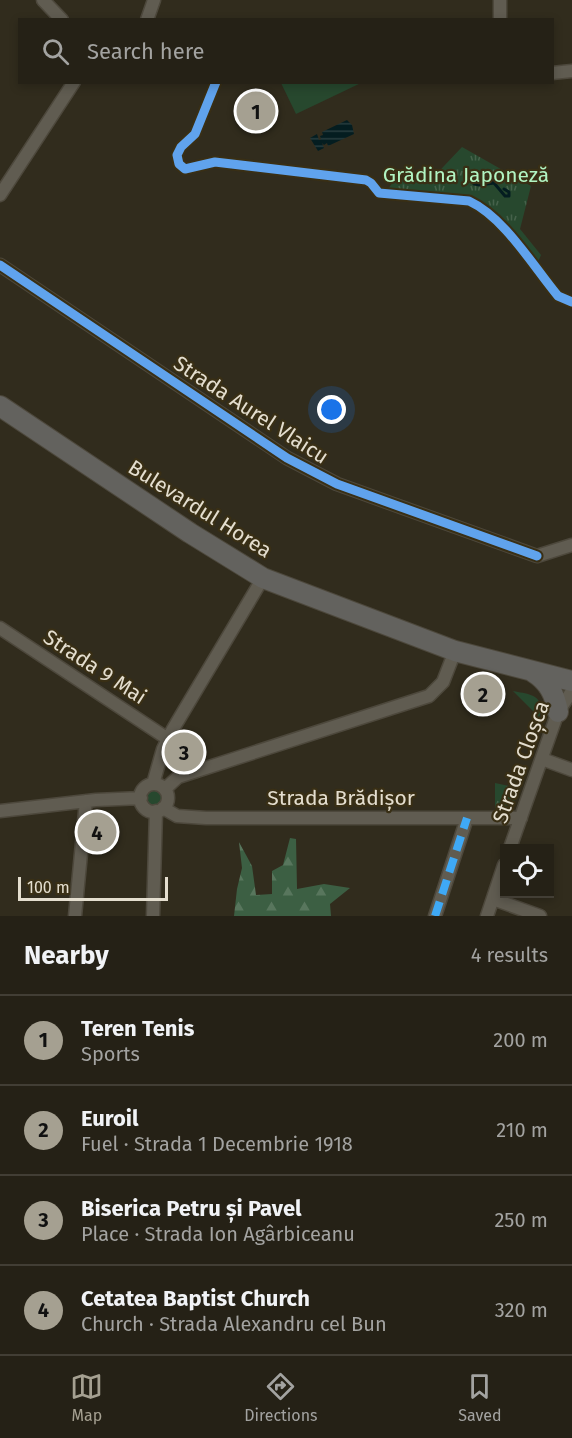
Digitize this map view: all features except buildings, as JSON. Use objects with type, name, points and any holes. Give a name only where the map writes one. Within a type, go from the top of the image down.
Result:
[{"type":"main road","name":"Bulevardul Horea","points":[[0,406],[182,528],[263,578],[455,651],[572,681]]},
{"type":"main road","points":[[533,672],[542,678],[551,689],[558,712]]},
{"type":"street","points":[[43,0],[60,18]]},
{"type":"street","points":[[148,18],[154,0]]},
{"type":"street","points":[[500,0],[500,18]]},
{"type":"street","points":[[554,73],[572,71]]},
{"type":"street","points":[[0,195],[74,84]]},
{"type":"street","name":"Strada Aurel Vlaicu","points":[[0,265],[287,458],[312,472],[337,484],[537,556],[572,545]]},
{"type":"street","points":[[159,786],[168,739],[263,578]]},
{"type":"street","name":"Strada 9 Mai","points":[[0,628],[168,739]]},
{"type":"street","points":[[159,810],[147,809],[141,802],[145,787],[159,786],[178,777],[429,696],[443,682],[455,651]]},
{"type":"street","name":"Strada Cloșca","points":[[512,844],[558,712],[572,692]]},
{"type":"street","points":[[542,759],[572,770]]},
{"type":"street","points":[[153,916],[159,810],[168,797],[159,786]]},
{"type":"street","points":[[0,811],[86,801],[141,798]]},
{"type":"street","points":[[75,916],[86,801]]},
{"type":"street","name":"Strada Brădișor","points":[[159,810],[177,816],[206,818],[521,818]]},
{"type":"street","points":[[435,916],[467,818]]},
{"type":"street","points":[[487,916],[500,877]]},
{"type":"street","points":[[493,899],[540,916]]},
{"type":"green space","points":[[281,84],[359,84],[296,114]]},
{"type":"green space","points":[[257,91],[273,123],[255,132],[239,99]]},
{"type":"green space","name":"Grădina Japoneză","points":[[462,147],[531,186],[520,229],[541,255],[537,264],[504,221],[480,202],[447,194],[386,192],[395,179],[427,184]]},
{"type":"green space","points":[[513,691],[531,695],[538,700],[542,709],[539,717]]},
{"type":"green space","points":[[495,783],[513,787],[516,798],[512,804],[495,808]]},
{"type":"green space","points":[[154,789],[160,792],[163,798],[160,804],[154,807],[148,804],[145,798],[148,792]]},
{"type":"green space","points":[[290,838],[296,839],[297,889],[324,884],[350,888],[330,904],[331,916],[234,916],[242,868],[239,842],[252,866],[256,895],[272,894],[272,871],[283,865]]},
{"type":"water","points":[[347,120],[352,125],[354,134],[328,146],[327,143],[324,145],[322,143],[324,148],[318,151],[310,138],[317,134],[319,140],[323,135],[322,132]]},
{"type":"waterway","points":[[494,183],[480,175],[473,176],[472,180],[474,184],[480,185],[494,183],[505,196],[509,196],[509,192],[504,189]]},
{"type":"marked path","points":[[435,916],[467,818]]},
{"type":"cycle path","points":[[215,84],[195,134],[181,147],[177,155],[179,164],[185,169],[215,162],[366,180],[379,193],[469,201],[482,208],[506,230],[558,296],[572,302]]},
{"type":"cycle path","points":[[0,265],[287,458],[337,484],[537,556]]},
{"type":"place","name":"Teren Tenis","points":[[256,111]]},
{"type":"place","name":"Euroil","points":[[483,694]]},
{"type":"place","name":"Biserica Petru și Pavel","points":[[184,752]]},
{"type":"place","name":"Cetatea Baptist Church","points":[[97,832]]}]
